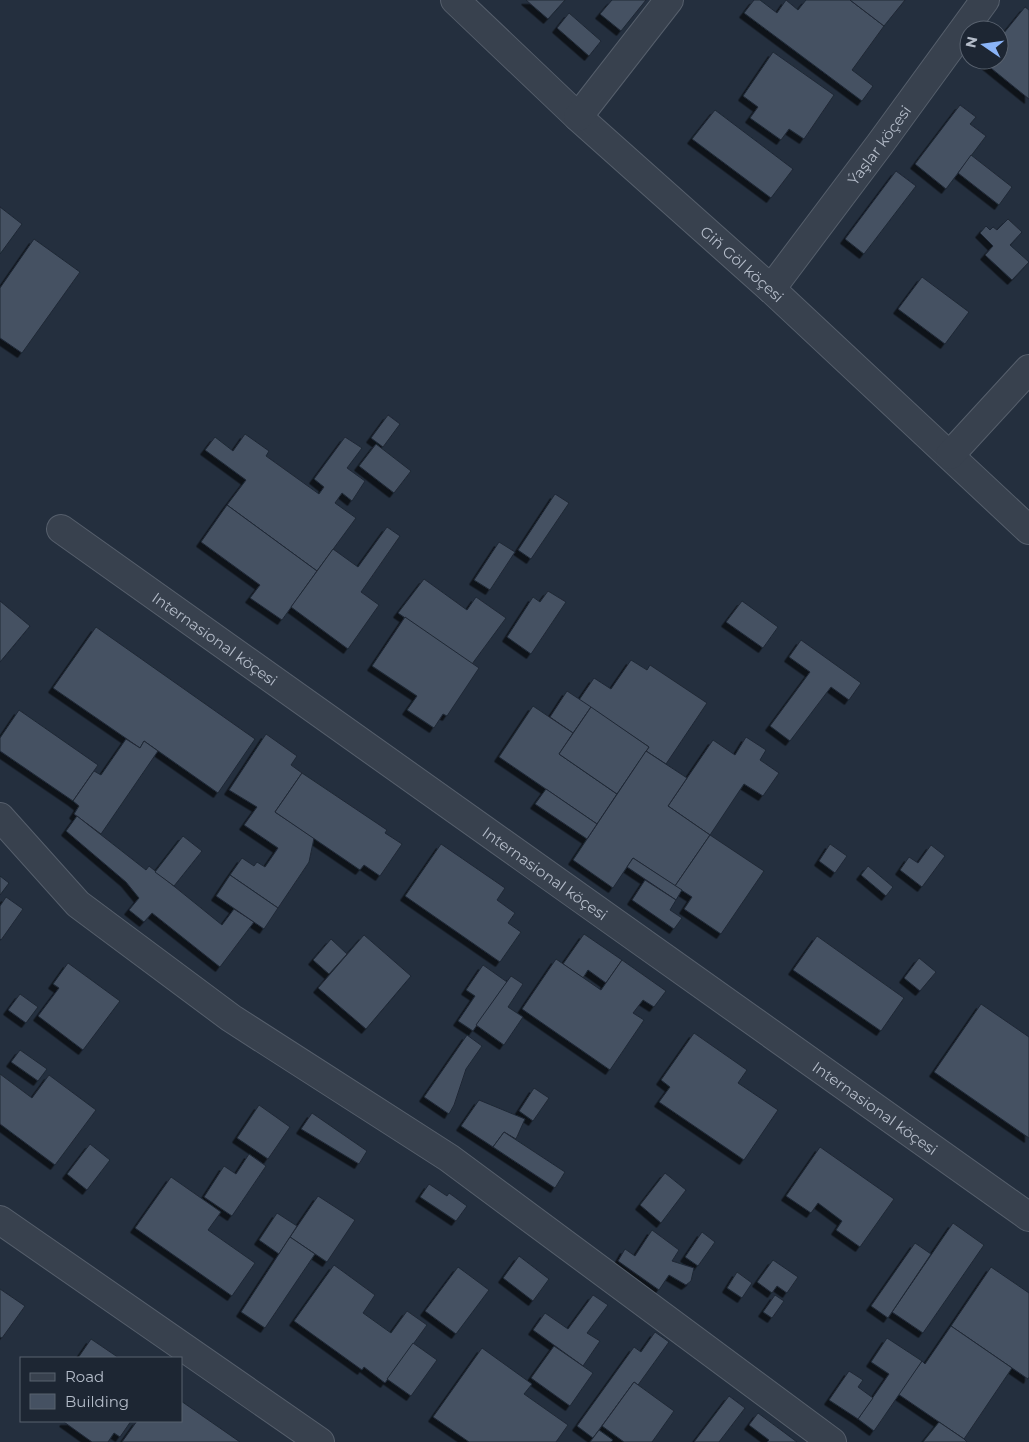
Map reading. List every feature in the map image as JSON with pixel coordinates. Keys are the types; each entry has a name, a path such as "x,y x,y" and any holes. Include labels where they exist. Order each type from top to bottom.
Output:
{"street":[{"name":"Giň Göl köçesi","path":"455,0 578,117 772,289 1029,530"},
{"path":"578,117 669,0"},
{"name":"Ýaşlar köçesi","path":"772,289 985,0"},
{"path":"950,455 1029,369"},
{"name":"Internasional köçesi","path":"61,529 1029,1217"},
{"path":"0,816 78,904 231,1018 449,1158 832,1442"},
{"path":"0,1220 320,1442"}],"building":[{"path":"526,0 565,0 548,19"},
{"path":"612,0 646,0 621,31 600,14"},
{"path":"754,0 760,0 777,13 786,0 798,10 806,0 850,0 884,26 852,70 873,86 862,101 744,13"},
{"path":"850,0 905,0 884,26"},
{"path":"1025,7 1029,10 1029,99 993,70 1009,70 1009,27"},
{"path":"569,13 601,41 589,56 557,28"},
{"path":"773,52 834,95 804,139 789,129 781,140 750,118 758,107 743,96"},
{"path":"960,105 976,117 970,124 986,136 946,189 915,164"},
{"path":"715,110 793,169 771,198 692,139"},
{"path":"971,155 1012,187 999,205 958,173"},
{"path":"896,171 916,186 864,254 845,239"},
{"path":"0,207 22,224 0,254"},
{"path":"1008,219 1022,232 1010,245 1029,262 1012,280 985,255 993,246 980,233 986,226 990,230 993,227 997,230"},
{"path":"34,239 80,272 22,353 0,338 0,288"},
{"path":"922,277 969,312 945,344 898,309"},
{"path":"388,415 400,424 383,447 371,438"},
{"path":"245,434 269,451 266,456 319,494 324,487 314,479 345,437 362,448 347,468 365,481 352,501 342,493 335,503 356,518 317,571 227,505 246,480 205,450 215,437 233,451"},
{"path":"376,444 411,471 394,493 359,466"},
{"path":"555,494 569,503 531,559 518,550"},
{"path":"227,505 317,571 282,620 250,598 260,585 201,542"},
{"path":"387,527 400,536 361,592 379,605 348,649 291,607 333,549 358,567"},
{"path":"499,542 515,552 490,590 474,580"},
{"path":"424,579 467,610 476,597 506,618 472,664 398,613"},
{"path":"548,591 566,602 531,654 507,637 533,597 540,602"},
{"path":"0,601 30,626 0,662"},
{"path":"742,601 778,627 763,648 726,622"},
{"path":"405,617 479,668 447,716 443,714 434,728 407,710 417,696 372,666"},
{"path":"96,627 255,739 218,793 144,741 140,748 53,688"},
{"path":"801,640 861,683 849,700 831,687 790,741 770,726 810,672 789,657"},
{"path":"631,660 647,670 650,665 707,703 666,764 646,751 649,747 579,700 594,678 611,689"},
{"path":"567,691 591,707 573,733 550,717"},
{"path":"533,706 573,733 559,754 617,794 597,824 499,757"},
{"path":"591,707 649,747 617,794 559,754"},
{"path":"19,710 98,765 73,801 0,751 0,738"},
{"path":"266,734 297,756 291,765 302,773 275,812 314,838 309,862 278,908 230,875 242,858 254,866 257,862 265,867 278,848 244,825 257,807 229,790"},
{"path":"746,737 766,750 760,760 779,773 763,796 744,784 710,835 668,806 713,740 735,755"},
{"path":"126,739 140,748 144,741 158,751 101,834 74,814 79,806 73,801 94,771 101,775"},
{"path":"646,751 687,778 668,806 710,835 675,886 633,858 613,888 573,860"},
{"path":"302,773 387,830 385,833 402,844 380,876 364,865 360,870 275,812"},
{"path":"546,789 597,824 587,839 535,804"},
{"path":"77,816 146,870 149,866 222,925 234,909 254,922 220,967 152,913 144,922 129,910 139,898 126,882 66,831"},
{"path":"710,835 764,871 721,934 684,909 692,897 675,886"},
{"path":"183,836 202,851 174,886 155,872"},
{"path":"441,844 505,888 497,900 515,913 508,923 521,932 500,962 405,896"},
{"path":"830,844 847,856 835,873 819,861"},
{"path":"931,845 945,856 922,887 900,870 909,857 918,863"},
{"path":"633,858 682,890 676,900 627,867"},
{"path":"868,866 893,887 886,896 861,875"},
{"path":"230,875 278,908 264,929 216,896"},
{"path":"0,876 9,883 0,895"},
{"path":"645,880 676,900 670,910 682,918 674,929 632,900"},
{"path":"6,897 23,909 1,940 0,906"},
{"path":"584,934 622,960 606,983 588,970 583,978 563,964"},
{"path":"364,935 411,976 366,1029 318,988"},
{"path":"817,936 904,998 881,1031 793,970"},
{"path":"331,939 347,954 329,974 313,960"},
{"path":"919,958 936,972 920,991 904,978"},
{"path":"556,959 601,990 622,960 666,991 654,1007 643,1000 633,1013 644,1020 610,1070 522,1009"},
{"path":"68,963 120,1001 83,1050 38,1016 59,988 53,984"},
{"path":"483,965 507,982 473,1031 458,1021 475,996 466,990"},
{"path":"511,976 523,984 508,1007 523,1017 504,1045 476,1025"},
{"path":"20,994 38,1007 26,1023 8,1010"},
{"path":"981,1004 1029,1037 1029,1138 934,1072"},
{"path":"694,1033 747,1070 738,1083 778,1110 744,1160 659,1102 670,1087 661,1080"},
{"path":"467,1035 482,1046 466,1069 449,1114 424,1097"},
{"path":"20,1050 47,1069 38,1081 11,1062"},
{"path":"0,1074 32,1098 49,1075 96,1110 55,1165 0,1124"},
{"path":"534,1088 549,1098 533,1121 519,1111"},
{"path":"479,1100 525,1119 516,1139 504,1132 493,1147 461,1126"},
{"path":"259,1105 290,1127 268,1159 237,1138"},
{"path":"312,1113 367,1151 359,1164 301,1129"},
{"path":"504,1132 565,1172 555,1188 493,1147"},
{"path":"90,1144 110,1160 87,1190 67,1174"},
{"path":"820,1147 894,1199 860,1247 836,1230 842,1221 818,1203 811,1213 786,1196"},
{"path":"249,1154 266,1166 232,1216 204,1197 224,1166 236,1174"},
{"path":"665,1173 686,1190 661,1223 640,1205"},
{"path":"171,1177 221,1212 208,1230 255,1263 232,1296 135,1228"},
{"path":"429,1184 447,1196 449,1193 467,1206 456,1221 420,1197"},
{"path":"318,1196 355,1220 327,1262 290,1237"},
{"path":"277,1213 297,1226 279,1254 259,1240"},
{"path":"953,1223 984,1245 923,1333 892,1312"},
{"path":"652,1230 679,1250 672,1261 694,1268 691,1281 686,1285 669,1275 659,1290 618,1261 625,1249 635,1256"},
{"path":"702,1232 715,1242 698,1266 685,1257"},
{"path":"290,1237 315,1254 265,1328 241,1312"},
{"path":"915,1243 931,1254 888,1318 871,1306"},
{"path":"519,1256 549,1279 533,1301 503,1278"},
{"path":"773,1260 798,1277 787,1293 777,1286 772,1293 757,1282"},
{"path":"334,1265 375,1295 363,1313 391,1333 407,1311 427,1325 385,1383 364,1367 362,1370 294,1321"},
{"path":"458,1267 489,1290 456,1334 425,1311"},
{"path":"991,1267 1029,1293 1028,1379 951,1326"},
{"path":"737,1272 752,1283 742,1298 727,1288"},
{"path":"0,1289 25,1306 2,1338 0,1337"},
{"path":"593,1295 608,1305 587,1333 600,1341 583,1366 533,1330 545,1313 568,1329"},
{"path":"775,1295 784,1301 772,1318 763,1312"},
{"path":"951,1326 1012,1368 964,1439 898,1394 922,1361 925,1364"},
{"path":"655,1332 669,1342 638,1385 634,1382 593,1438 577,1426 634,1347 641,1352"},
{"path":"887,1338 922,1361 874,1431 858,1419 889,1374 871,1362"},
{"path":"91,1339 118,1357 79,1357"},
{"path":"413,1343 437,1360 411,1396 387,1379"},
{"path":"554,1346 593,1373 570,1406 531,1378"},
{"path":"482,1348 532,1384 524,1394 568,1425 556,1442 469,1442 433,1417"},
{"path":"849,1371 863,1380 858,1387 873,1398 858,1419 829,1400"},
{"path":"634,1382 674,1411 652,1442 624,1442 602,1426"},
{"path":"729,1396 745,1408 719,1442 694,1442"},
{"path":"182,1402 240,1442 122,1442 136,1422 182,1422"},
{"path":"758,1413 797,1442 767,1442 769,1440 749,1425"},
{"path":"64,1422 130,1422 120,1437 114,1433 108,1442 92,1442"},
{"path":"939,1422 964,1439 967,1442 923,1442"},
{"path":"599,1430 613,1440 611,1442 590,1442"}]}
